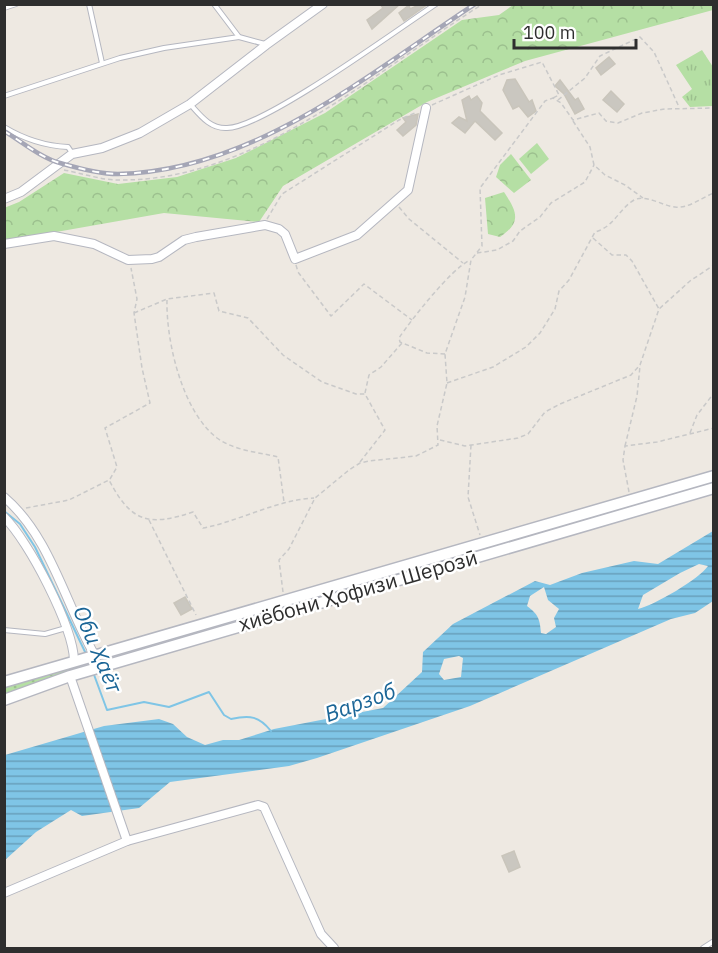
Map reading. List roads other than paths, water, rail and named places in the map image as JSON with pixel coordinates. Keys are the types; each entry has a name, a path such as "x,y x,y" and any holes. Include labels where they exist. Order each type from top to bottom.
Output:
{"main road":[{"name":"хиёбони Ҳофизи Шерозӣ","path":"4,682 631,502 714,476"},
{"name":"хиёбони Ҳофизи Шерозӣ","path":"4,700 70,676 714,488"}],"street":[{"path":"4,200 21,192 72,154 102,148 140,133 190,104 323,4"},
{"path":"4,244 54,236 94,244 128,260 159,257 172,247 196,237 265,225 279,229 285,234 295,259 357,235 396,203 408,190 426,108"},
{"path":"4,497 19,510 36,533 93,655"},
{"path":"4,517 16,529 31,554 67,628 76,660"},
{"path":"70,676 127,840"},
{"path":"4,893 127,840 258,806 264,807 321,934 334,948"}],"lane":[{"path":"4,8 16,4"},
{"path":"89,4 102,63"},
{"path":"214,4 239,37"},
{"path":"190,104 205,121 226,129 253,120 313,85 436,4"},
{"path":"4,96 102,63 164,48 239,37 266,45"},
{"path":"4,128 50,146 68,147 72,154"},
{"path":"4,630 45,634 67,628"},
{"path":"703,948 714,941"}],"water":[{"path":"713,531 713,601 695,613 671,619 470,706 317,758 289,766 170,782 139,808 82,816 71,810 36,832 5,860 5,755 104,726 159,719 173,724 187,737 205,745 223,740 239,740 274,729 383,708 422,672 423,652 453,624 535,581 550,585 582,573 634,561 658,564","holes":["699,564 708,566 696,578 676,591 638,609 643,595","544,587 548,600 559,609 554,618 556,627 546,634 541,633 538,617 527,606 530,596","459,656 463,658 461,677 444,680 439,674 444,659"]}],"waterway":[{"name":"Оби Ҳаёт","path":"4,511 20,524 35,547 87,656"},
{"name":"Оби Ҳаёт","path":"93,672 107,710 144,702 169,707 209,692 224,715 231,719 254,718 271,731"}],"railway":[{"path":"4,131 53,161 81,169 118,174 168,169 216,156 262,138 307,114 350,88 475,4"}],"water label":[{"name":"Варзоб","path":"360,702"}]}
